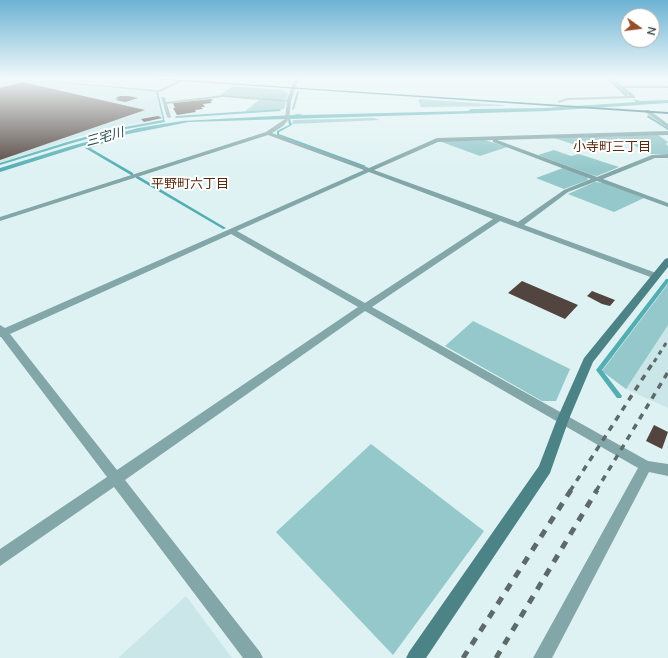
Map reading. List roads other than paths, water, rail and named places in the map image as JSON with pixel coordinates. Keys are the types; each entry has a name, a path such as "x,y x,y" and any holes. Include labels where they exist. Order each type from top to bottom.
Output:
{"main road":[{"path":"614,109 668,109"},
{"path":"635,109 668,113"}],"street":[{"path":"167,109 169,117"},
{"path":"0,219 268,133 281,125 287,117 288,109"},
{"path":"648,110 668,126"},
{"path":"268,133 656,276"},
{"path":"254,658 1,332 437,140 668,133"},
{"path":"489,139 668,205"},
{"path":"519,225 566,191 654,156 668,156"},
{"path":"0,558 365,307 499,218"},
{"path":"231,231 646,466 668,470"},
{"path":"415,658 545,469 563,419 588,361 668,261"},
{"path":"542,658 646,466"}],"water":[{"name":"三宅川","path":"471,109 582,109 189,122 108,138 0,172 0,168 71,146 138,128 182,121 298,114 468,111"}],"waterway":[{"name":"三宅川","path":"0,164 115,130 164,121 161,109"},
{"path":"176,117 280,110"},
{"path":"648,116 668,129"},
{"path":"289,120 291,125 278,132 278,134 364,166"},
{"name":"三宅川","path":"111,140 87,148 132,174"},
{"path":"137,177 224,228"},
{"path":"619,396 599,370 668,280"}],"railway":[{"path":"654,362 668,340"},
{"path":"570,491 654,361"},
{"path":"596,491 668,372"},
{"path":"463,658 571,490"},
{"path":"496,658 597,490"}],"district":[{"name":"小寺町三丁目","path":"612,148"},
{"name":"平野町六丁目","path":"190,185"}]}
